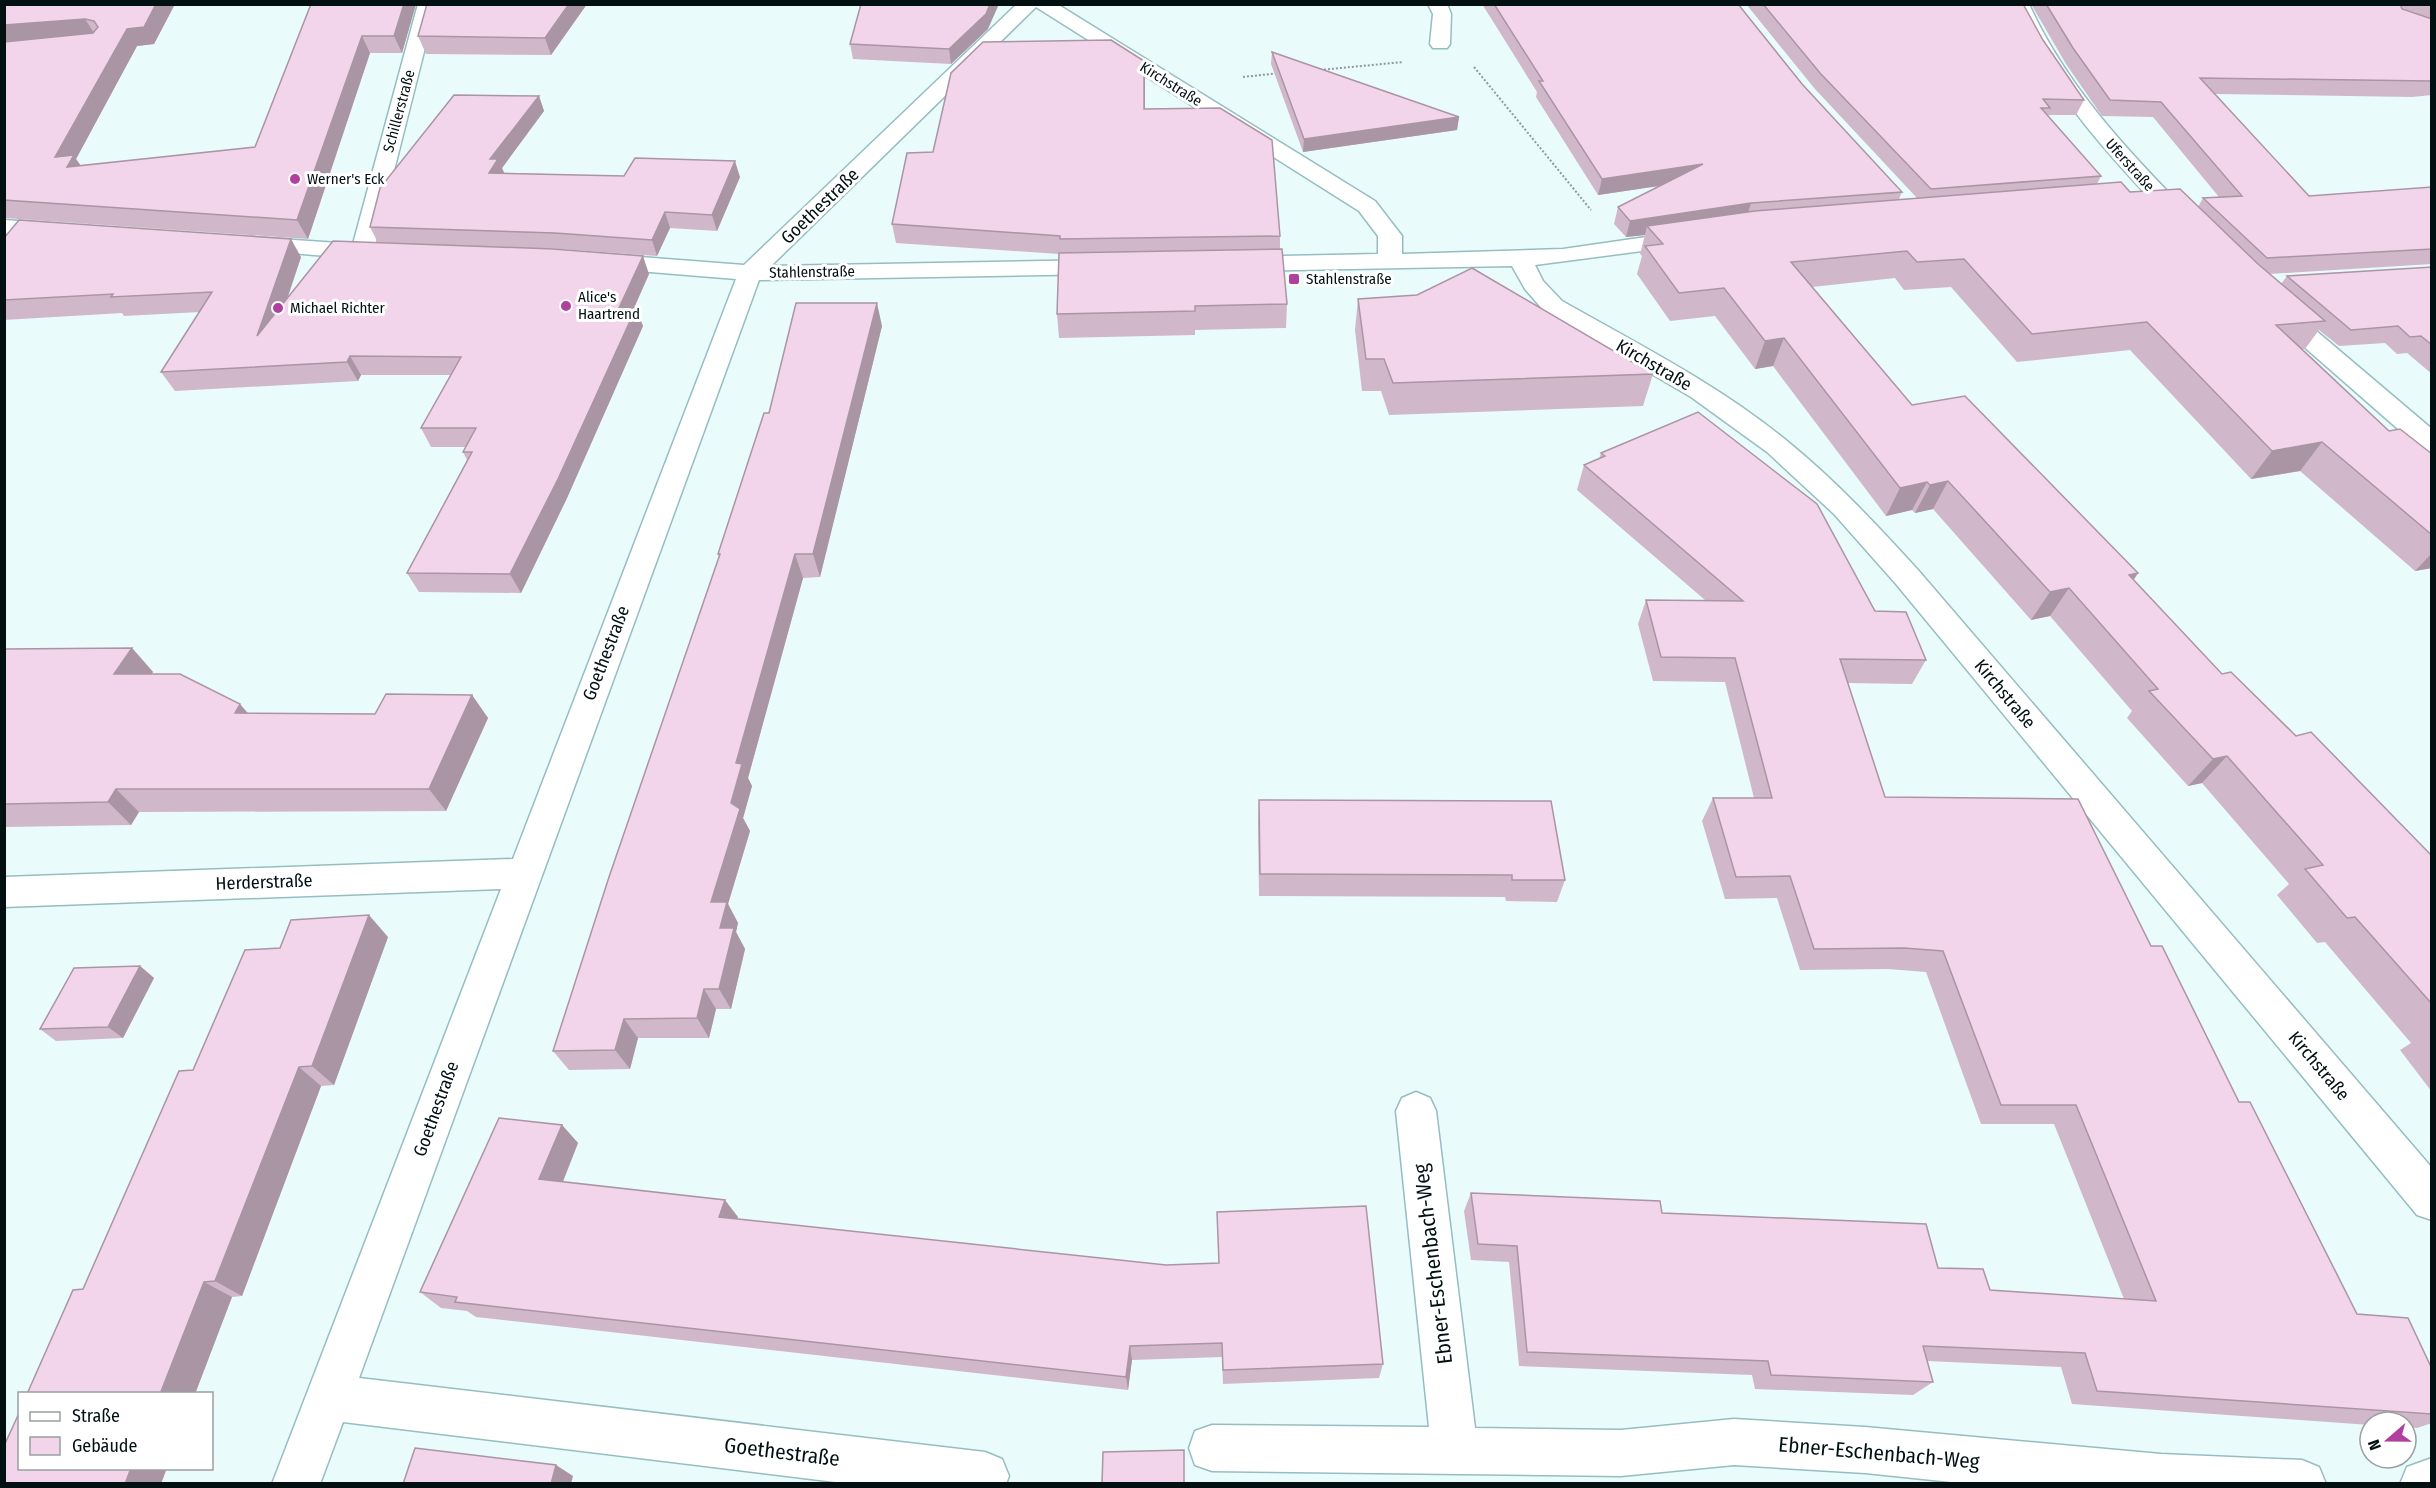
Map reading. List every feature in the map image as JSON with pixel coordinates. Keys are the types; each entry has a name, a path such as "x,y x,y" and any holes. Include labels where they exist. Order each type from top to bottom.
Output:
{"street":[{"name":"Schillerstraße","path":"362,252 427,4"},
{"name":"Goethestraße","path":"296,1484 750,273 1028,4"},
{"name":"Kirchstraße","path":"1043,4 1367,206 1390,236 1390,261"},
{"path":"1437,4 1442,14 1440,44"},
{"name":"Uferstraße","path":"2019,4 2042,47 2081,106 2126,162 2198,236"},
{"path":"2135,198 2158,196"},
{"path":"4,227 75,232"},
{"path":"1215,265 1520,259 1622,248 1712,234"},
{"path":"230,243 397,253"},
{"name":"Kirchstraße","path":"1520,259 1533,284 1553,306 1700,391 1777,446 1844,507 1914,586 2432,1200"},
{"name":"Stahlenstraße","path":"584,260 750,273 1132,266"},
{"path":"2266,300 2432,444"},
{"name":"Herderstraße","path":"4,892 524,873"},
{"name":"Ebner-Eschenbach-Weg","path":"1416,1112 1455,1452"},
{"name":"Goethestraße","path":"329,1397 985,1476"},
{"name":"Ebner-Eschenbach-Weg","path":"1212,1448 1621,1452 1734,1442 1865,1450 2161,1478 2302,1484"},
{"path":"2424,1484 2432,1482"}],"path":[{"path":"1316,70 1418,61 1440,44 1467,57 1622,248"},
{"path":"1170,84 1282,73"}],"building":[{"path":"4,4 156,4 144,27 127,29 55,157 74,155 67,167 255,147 311,4 404,4 394,36 362,36 297,220 4,200 4,42 93,33 98,27 94,21 85,19 4,25"},
{"path":"427,4 569,4 545,38 418,36"},
{"path":"861,4 990,4 986,14 949,49 850,44"},
{"path":"1494,4 1738,4 1802,84 1902,192 1751,203 1630,221 1618,207 1703,164 1602,179 1539,81 1543,81"},
{"path":"1763,4 2023,4 2043,40 2084,100 2043,99 2050,108 2041,108 2101,176 1931,189 1820,73"},
{"path":"2046,4 2400,4 2402,9 2432,19 2432,81 2200,78 2309,196 2432,187 2432,249 2267,258 2203,198 2242,196 2161,102 2110,100 2073,48"},
{"path":"1111,40 1144,61 1144,109 1220,108 1272,140 1280,236 1060,239 1060,236 892,224 907,153 933,152 951,73 983,42"},
{"path":"1272,52 1459,117 1304,139"},
{"path":"454,95 539,96 490,159 498,159 489,173 624,176 635,158 735,161 712,215 665,212 652,240 555,233 370,227 380,188"},
{"path":"2121,182 2130,192 2180,189 2258,264 2325,321 2276,325 2389,431 2400,429 2432,454 2432,535 2322,442 2272,451 2147,322 2032,334 1964,259 1917,262 1907,251 1791,262 1912,405 1965,396 2138,573 2129,575 2222,674 2231,672 2296,736 2311,732 2432,856 2432,1004 2355,917 2347,918 2305,869 2323,865 2227,756 2213,759 2149,691 2158,689 2069,588 2050,592 1948,481 1930,485 1927,482 1900,488 1784,338 1765,341 1724,288 1679,293 1645,246 1663,244 1647,226 1755,211"},
{"path":"19,220 291,239 257,336 333,241 553,249 643,256 619,308 636,308 558,479 510,574 407,573 472,452 463,452 476,428 421,428 461,357 350,356 347,362 161,372 212,292 111,297 113,294 4,300 4,238"},
{"path":"1282,249 1287,304 1195,306 1195,311 1057,314 1059,253"},
{"path":"2432,267 2432,345 2421,336 2410,337 2398,326 2351,330 2287,276"},
{"path":"1472,268 1653,374 1393,383 1384,359 1366,359 1358,299 1417,295"},
{"path":"796,303 877,303 813,554 795,554 736,763 742,764 731,803 740,809 711,902 727,902 720,928 734,928 719,989 704,989 697,1018 624,1019 615,1050 553,1051 609,877 720,554 718,554 764,413 769,413"},
{"path":"1698,412 1817,504 1875,611 1906,612 1926,660 1840,659 1885,797 2078,799 2151,946 2162,946 2239,1102 2250,1102 2357,1314 2408,1318 2432,1369 2432,1414 2418,1413 2418,1410 2374,1410 2097,1391 2085,1353 1923,1346 1933,1382 1771,1375 1768,1361 1527,1352 1517,1246 1478,1244 1471,1193 1660,1201 1662,1213 1926,1224 1938,1268 1983,1269 1990,1290 2156,1301 2076,1105 2001,1105 1943,951 1904,948 1814,949 1790,876 1736,877 1713,798 1772,798 1735,658 1661,657 1646,600 1743,601 1584,465 1605,456 1601,453"},
{"path":"132,648 114,674 180,674 240,704 235,713 375,714 386,694 472,695 429,789 116,789 108,802 4,804 4,649"},
{"path":"1259,800 1551,801 1565,880 1512,880 1512,875 1260,874"},
{"path":"369,915 312,1066 299,1067 215,1281 204,1282 161,1392 28,1392 73,1290 83,1289 179,1071 193,1070 245,950 280,948 291,920"},
{"path":"140,966 108,1027 40,1029 74,968"},
{"path":"499,1118 562,1125 539,1179 725,1200 719,1217 1166,1265 1219,1263 1217,1212 1366,1206 1383,1364 1223,1370 1222,1343 1130,1346 1126,1377 455,1302 457,1297 420,1292"},
{"path":"18,1415 18,1470 130,1470 125,1484 4,1484 4,1446"},
{"path":"415,1448 556,1465 551,1484 403,1484"},
{"path":"1184,1450 1184,1484 1102,1484 1103,1452"}],"place":[{"name":"Werner's Eck","path":"295,179"},
{"name":"Stahlenstraße","path":"1294,279"},
{"name":"Alice's Haartrend","path":"566,306"},
{"name":"Michael Richter","path":"278,308"}]}
